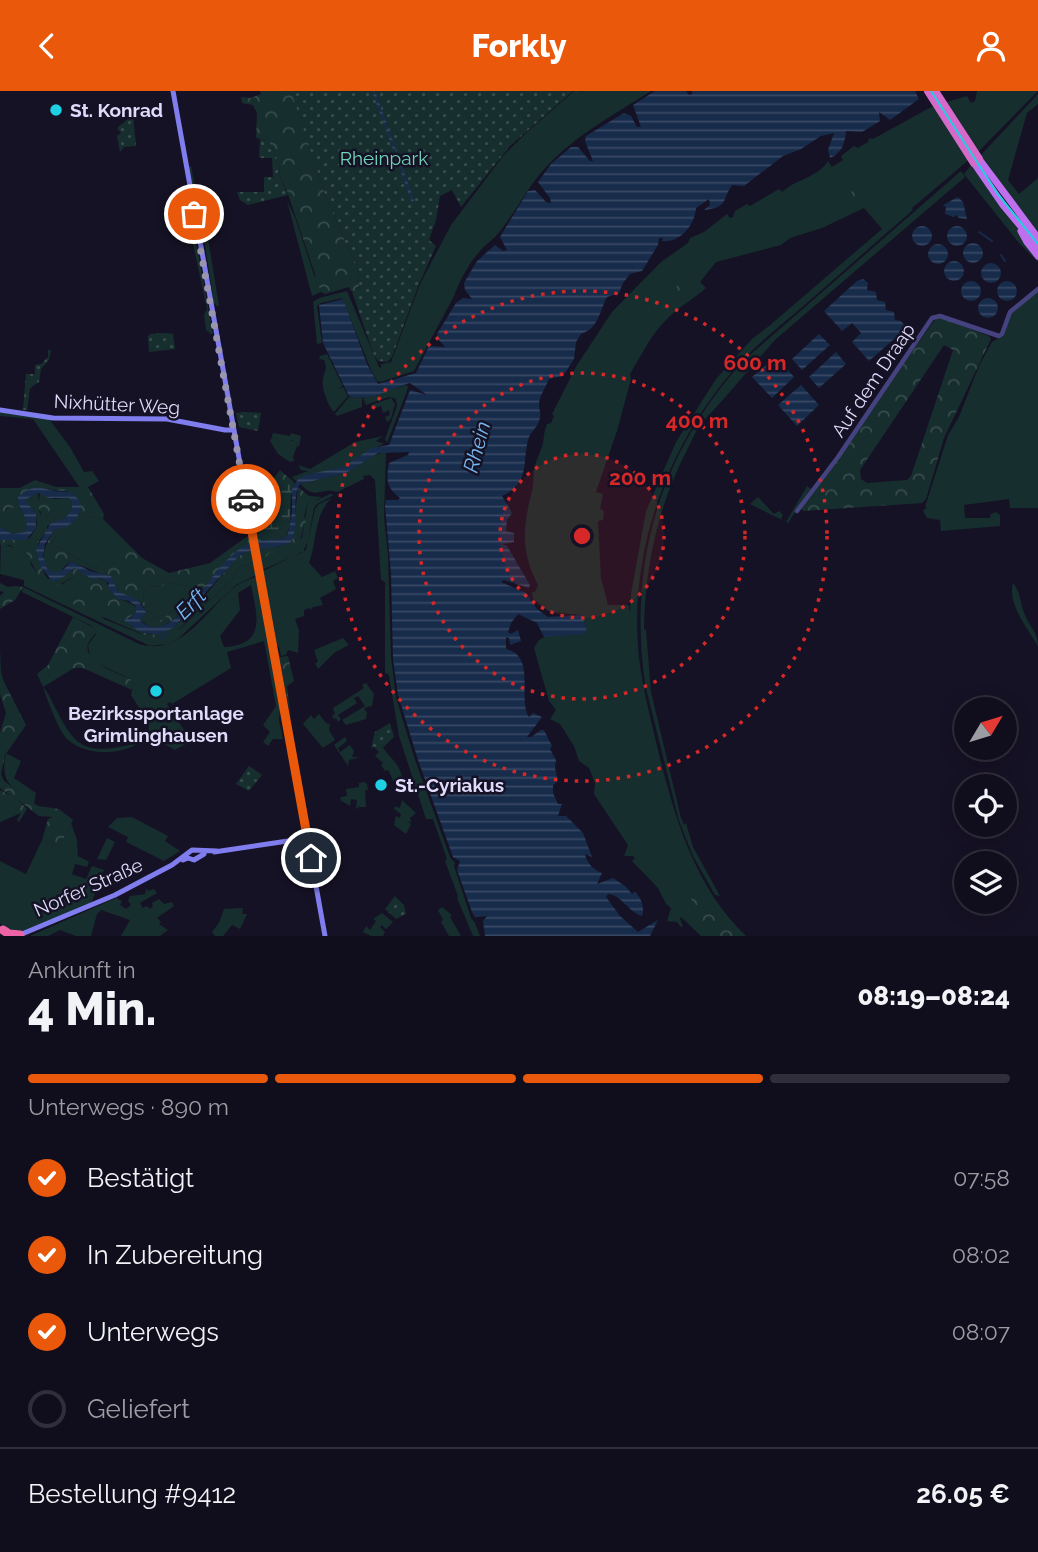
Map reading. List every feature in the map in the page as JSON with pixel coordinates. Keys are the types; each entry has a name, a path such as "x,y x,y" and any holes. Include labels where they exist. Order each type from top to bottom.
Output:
{"highway":[{"path":"928,91 976,161"},
{"path":"935,91 976,161"},
{"path":"2,932 18,935"}],"main road":[{"path":"173,91 325,936"},
{"path":"976,161 1038,247"},
{"path":"1023,225 1038,230"},
{"path":"1023,225 1038,238"},
{"path":"1023,225 1024,239 1038,256"},
{"name":"Nixhütter Weg","path":"0,410 53,418 163,418 233,430"},
{"name":"Norfer Straße","path":"18,935 103,901 189,857 192,850 198,854 308,838"}],"street":[{"name":"Auf dem Draap","path":"797,511 838,457 932,318 940,316 994,337 1002,335 1010,312 1038,289"}],"green space":[{"path":"260,91 314,91 297,107 326,197 357,269 360,291 351,291 349,287 325,294 321,292 280,177 279,163 268,140 256,138 257,113 253,105 242,103 241,97 251,98 261,94"},
{"name":"Rheinpark","path":"291,91 573,91 510,146 461,207 452,190 440,196 429,240 436,246 392,357 387,362 378,361 374,355 352,292 360,290 357,269 326,197"},
{"path":"574,91 582,91 579,94 583,91 651,91 584,134 540,174 503,228 468,267 414,371 377,381 342,298 317,306 322,343 317,344 313,302 347,291 379,367 391,362 420,284 451,225 503,156"},
{"path":"977,91 1038,91 978,152 742,360 689,432 671,467 657,504 646,541 637,619 639,658 645,691 671,798 688,848 712,895 746,936 701,936 681,917 681,927 677,922 667,921 671,908 658,888 632,861 635,858 624,856 628,845 594,794 595,783 589,768 579,761 574,746 560,724 550,719 556,710 549,701 534,648 544,637 587,631 582,615 550,612 533,599 532,592 535,592 538,585 528,561 525,527 534,469 546,427 551,423 554,416 552,414 577,365 612,312 661,262 688,243 690,238 704,232 727,214 730,218 733,217 735,211 747,204 750,206 779,189 782,192 818,171 828,161 832,167 843,160 841,156 854,146 858,148 868,142 869,138 873,139 933,106 967,96 971,103 975,101","holes":["864,208 882,229 752,339 716,379 676,442 646,511 630,613 629,605 608,605 601,578 598,521 603,520 604,511 600,509 603,494 596,492 617,431 630,374 656,331 671,315 706,288 700,282 716,262 781,245 790,238 822,228"]},
{"path":"1038,94 1038,104 1027,113 1008,180 1019,194 1038,178 1038,235 989,171 981,155"},
{"path":"133,115 136,146 124,147 120,152 117,136 121,133 117,128"},
{"path":"260,139 268,140 279,163 280,177 288,195 248,205 240,200 237,192 264,192 264,177 273,177 272,158 259,158"},
{"path":"971,165 1038,249 1038,262 1019,243 964,174"},
{"path":"188,166 191,166 198,201 196,186 200,185 202,194 199,202 206,216 218,213 208,218 212,222 203,225 205,220 199,204 200,213 195,206"},
{"path":"961,171 965,177 776,339 698,428 668,493 655,537 647,582 644,629 651,692 681,818 684,825 686,823 693,847 720,896 715,895 693,856 679,821 645,684 641,595 656,511 690,433 743,361"},
{"path":"856,184 870,199 859,207 843,211 840,204 847,200"},
{"path":"287,201 318,280 321,292 312,296"},
{"path":"207,232 219,306 214,303 204,239"},
{"path":"195,236 213,334 206,330 204,315 207,309 193,244"},
{"path":"687,274 699,283 662,320 651,323 651,318 662,309 679,283 679,278 685,278"},
{"path":"1038,291 1038,508 1010,508 1009,499 964,505 965,518 990,518 991,514 996,512 1000,515 1000,526 941,531 940,520 927,518 923,511 927,507 948,435 959,417 979,366 992,342 1003,336 1011,312"},
{"path":"936,318 989,336 991,339 944,438 926,499 922,503 803,511 801,507","holes":["944,345 953,350 911,476 907,480 867,483 861,479 860,470"]},
{"path":"150,334 173,334 175,349 149,352"},
{"path":"48,350 51,350 49,360 41,369 39,382 30,388 27,410 23,410 26,374 35,374 35,365 41,364 48,357"},
{"path":"327,354 343,386 337,389 343,387 348,396 334,412 323,386 325,363 319,359"},
{"path":"406,385 407,391 387,443 385,439 397,406 396,399 389,397 366,405 363,398"},
{"path":"349,397 362,398 362,407 337,416 335,414"},
{"path":"391,398 395,404 391,419 387,422 385,417 390,415 389,410 383,413 381,406 372,409 371,405"},
{"path":"0,412 49,419 84,472 92,471 99,481 80,488 33,419 0,416"},
{"path":"236,413 261,413 258,431 239,427"},
{"path":"273,433 301,436 299,446 291,440 280,445 278,439 272,437"},
{"path":"383,436 376,441 384,444 345,467 307,475 296,481 292,477 308,471 301,470 298,465 310,469 355,442"},
{"path":"272,437 278,439 280,445 288,440 295,441 297,446 294,461 290,462 278,454 270,441"},
{"path":"386,452 384,517 391,657 396,697 414,757 450,857 455,863 471,918 480,936 473,936 457,898 433,819 426,819 399,736 389,676 385,674 385,582 381,580 375,480 370,475 363,476 364,479 337,492 314,493 300,484 346,473 371,456"},
{"path":"280,470 295,483 257,542 249,494 264,491"},
{"path":"35,480 56,487 88,487 104,514 103,519 85,516 75,532 56,536 51,543 96,569 126,542 142,558 169,573 210,563 249,535 251,543 226,563 176,618 163,625 150,627 140,620 146,613 142,604 118,592 111,580 105,576 71,561 53,574 45,563 46,547 54,530 62,528 79,514 67,491 37,488 19,497 19,507 6,508 5,516 0,516 0,488 20,488","holes":["167,582 186,586 177,607 161,620 146,610 143,594 150,586 161,587"]},
{"path":"288,480 295,483 291,496 290,525 285,538 257,542 253,521 280,485"},
{"path":"807,486 811,489 788,523 786,522"},
{"path":"298,487 309,496 321,497 308,501 304,517 307,519 300,541 294,550 281,554 270,552 261,562 259,548 282,546 293,538"},
{"path":"38,493 40,514 45,517 52,511 55,522 47,526 39,541 30,537 37,521 25,500"},
{"path":"40,494 55,499 69,498 72,502 71,513 58,522 55,522 52,511 43,519 38,505"},
{"path":"330,494 334,495 314,508 308,541 303,552 262,570 261,562 269,552 277,552 302,538 308,501 315,501"},
{"path":"758,497 774,514 779,511 783,515 781,519 786,522 750,504"},
{"path":"332,498 326,504 319,520 309,563 322,577 335,571 338,578 333,581 336,589 320,598 323,605 304,610 304,616 295,619 299,631 298,653 288,650 286,655 281,656 276,644 288,717 263,571 306,550 315,509"},
{"path":"19,507 23,514 27,522 25,532 12,534 0,527 0,516 5,516 6,509"},
{"path":"85,516 103,519 126,542 96,569 51,543 56,536 76,529"},
{"path":"30,537 39,541 39,560 48,579 75,568 93,580 97,578 106,581 115,596 136,607 137,612 128,619 131,626 149,634 168,630 179,622 201,601 239,556 252,549 254,562 239,567 233,578 176,632 167,638 156,640 69,602 67,599 75,576 56,586 44,586 26,552 17,551 10,545 0,545 0,540 26,540"},
{"path":"1,544 26,552 30,556 31,565 47,586 62,584 75,576 104,619 141,634 167,638 233,578 239,567 254,562 256,575 236,585 178,639 168,644 150,646 24,586 24,580 0,574"},
{"path":"256,577 283,717 280,708 279,720 283,739 273,739 268,746 263,742 270,732 263,725 276,706 264,641 227,652 231,668 172,704 167,704 191,741 175,750 148,735 149,723 131,695 134,681 93,661 88,645 96,634 92,626 22,592 23,587 139,644 155,646 168,644 193,629 236,586","holes":["251,585 256,617 253,634 247,641 224,647 220,636 240,610 238,593"]},
{"path":"167,582 186,586 177,607 161,620 146,610 143,594 150,586 161,587"},
{"path":"0,583 8,587 23,587 15,600 0,609 0,596 4,592 0,591"},
{"path":"1013,583 1018,590 1023,611 1037,637 1038,646 1015,607"},
{"path":"73,617 98,630 88,644 91,656 104,667 134,681 132,690 83,668 74,668 43,687 37,674 48,665"},
{"path":"343,638 349,645 334,653 318,669 314,650"},
{"path":"277,647 280,657 288,656 294,681 287,686 291,719"},
{"path":"0,650 4,682 26,725 5,755 1,774 4,781 38,806 59,809 73,820 59,847 42,840 48,819 53,817 39,816 18,800 27,809 19,822 17,820 21,813 0,822 0,790 11,796 0,788 0,733 6,713 0,694"},
{"path":"366,683 374,694 372,706 364,708 366,719 346,725 342,720 365,706 358,696 354,698 357,703 338,715 341,719 338,722 334,719 333,708 364,688 362,685"},
{"path":"43,687 65,726 81,744 100,749 139,743 112,752 92,751 73,744 60,728"},
{"path":"319,714 330,724 329,730 335,740 323,748 303,724 311,715 314,719"},
{"path":"390,723 394,737 381,749 377,746 371,748 375,732"},
{"path":"345,737 347,741 338,748 340,752 350,745 354,751 352,757 360,757 349,760 348,766 334,745"},
{"path":"377,745 381,749 383,747 399,768 402,777 395,784 388,770 385,771 381,765 383,763 375,756 379,752 374,747"},
{"path":"6,753 21,761 14,778 36,793 34,803 9,784 5,772"},
{"path":"249,766 262,775 249,791 236,784"},
{"path":"364,782 368,789 365,791 366,807 359,807 359,804 358,809 356,808 357,800 351,799 350,806 340,800 341,797 347,796 346,789 359,787 359,783"},
{"path":"402,800 416,813 410,818 411,822 408,822 411,824 406,834 394,825 396,816 400,818 401,814 394,809 395,806 400,808"},
{"path":"132,817 168,836 165,841 180,851 164,861 126,842 128,837 108,827 117,818"},
{"path":"71,823 77,840 78,856 89,862 87,867 75,864 72,874 86,879 92,866 104,870 91,904 22,931 5,928 0,923 0,861 26,874 42,840 59,847"},
{"path":"107,838 115,842 106,860 97,859"},
{"path":"691,870 707,896 733,927 734,936 707,936 693,923 691,914 697,910 687,891 691,881 686,881 683,876"},
{"path":"146,888 148,891 154,889 157,893 140,903 143,908 147,906 150,909 152,903 159,899 164,904 172,902 174,906 157,918 161,922 159,924 168,930 160,936 121,936 130,920 101,910 97,914 91,936 76,936 60,930 48,936 30,936 116,898 122,901 120,905 126,909 131,905 128,901 130,896 145,894"},
{"path":"395,896 404,905 406,914 396,919 385,909"},
{"path":"442,907 452,915 450,917 461,936 449,936 438,910"},
{"path":"243,908 242,914 247,914 240,929 232,925 223,936 215,936 212,932 224,909"},
{"path":"382,913 393,922 386,929 382,925 380,927 385,932 383,936 371,936 363,932 366,926 370,930 376,921 373,919"}],"water":[{"path":"372,91 375,91 414,200 412,203"},
{"path":"655,91 686,91 689,95 692,91 915,91 919,99 890,120 879,112 880,121 862,132 846,131 842,147 830,158 828,150 834,133 821,136 801,149 783,156 744,186 732,185 721,205 704,210 710,205 709,199 696,208 693,221 685,232 669,241 659,238 658,245 642,271 630,274 619,293 607,297 595,324 581,334 576,342 574,359 563,376 549,379 539,402 540,419 528,440 521,479 511,491 502,496 512,513 507,520 506,531 514,533 514,542 502,544 507,546 530,585 529,588 504,580 501,582 526,593 537,609 548,617 582,615 587,631 584,634 544,637 537,623 518,614 508,632 511,634 518,630 521,641 510,645 509,638 506,637 506,649 521,660 529,717 533,713 542,717 527,737 544,730 552,746 550,749 556,760 558,781 553,785 553,793 558,804 562,804 558,816 566,816 583,833 592,857 585,854 587,861 602,873 597,884 613,878 639,897 643,906 642,916 608,894 606,897 620,916 638,932 658,920 650,936 485,936 483,921 487,916 475,917 472,912 457,870 460,861 453,857 398,695 393,659 391,574 385,506 386,500 400,498 388,483 389,463 408,455 409,452 378,453 346,473 300,484 296,496 295,527 291,542 252,550 239,556 175,626 162,633 148,634 129,624 123,618 130,619 136,612 136,606 129,601 118,599 105,580 93,580 75,568 53,582 40,566 36,549 50,524 68,515 72,507 69,498 49,498 38,493 25,500 36,514 36,528 26,540 0,540 0,527 12,534 25,532 26,522 18,497 32,488 72,493 80,501 81,508 76,520 66,527 54,530 45,544 43,556 47,568 53,573 64,569 71,561 90,571 111,576 118,592 135,599 144,608 146,613 140,620 150,627 172,621 194,601 223,564 242,547 257,541 285,538 292,512 292,489 298,479 305,475 344,467 371,448 389,445 410,390 427,395 410,383 364,398 349,396 323,343 319,305 343,299 367,364 378,384 416,373 429,346 445,347 437,334 456,303 463,298 472,299 465,290 464,283 477,261 495,245 503,251 507,250 500,237 528,191 535,190 546,202 551,203 538,182 551,164 571,147 578,147 593,161 585,141 586,136 624,113 631,116 637,127 641,127 633,105"},
{"path":"958,197 963,202 967,219 945,214 946,207 943,205"},
{"path":"922,226 929,229 932,236 929,243 922,246 915,243 912,236 915,229"},
{"path":"957,226 964,229 967,236 964,243 957,246 950,243 947,236 950,229"},
{"path":"973,243 980,246 983,253 980,260 973,263 966,260 963,253 966,246"},
{"path":"938,244 945,247 948,254 945,261 938,264 931,261 928,254 931,247"},
{"path":"954,261 961,264 964,271 961,278 954,281 947,278 944,271 947,264"},
{"path":"991,263 998,266 1001,273 998,280 991,283 984,280 981,273 984,266"},
{"path":"863,279 868,283 867,290 876,292 877,300 885,302 886,310 894,312 895,320 901,321 905,326 903,331 869,361 852,342 861,333 852,323 842,331 824,311 857,281"},
{"path":"971,281 978,284 981,291 978,298 971,301 964,298 961,291 964,284"},
{"path":"1007,281 1014,284 1017,291 1014,298 1007,301 1000,298 997,291 1000,284"},
{"path":"988,298 995,301 998,308 995,315 988,318 981,315 978,308 981,301"},
{"path":"819,334 830,345 802,370 792,359"},
{"path":"836,352 846,364 819,388 809,377"},
{"path":"776,357 794,377 772,398 752,377"},
{"path":"801,385 819,405 797,426 778,405"}],"waterway":[{"path":"979,232 992,241"},
{"path":"1001,255 1005,261"},
{"path":"160,639 167,633"}],"tram line":[{"path":"931,91 997,193 1038,244"}],"way so far":[{"path":"194,214 246,499"}],"place":[{"name":"St. Konrad","path":"56,110"},
{"name":"Bezirkssportanlage Grimlinghausen","path":"156,691"},
{"name":"St.-Cyriakus","path":"381,785"}],"route":[{"path":"246,499 311,858"}],"water label":[{"name":"Rhein","path":"477,447"},
{"name":"Erft","path":"191,604"}]}
